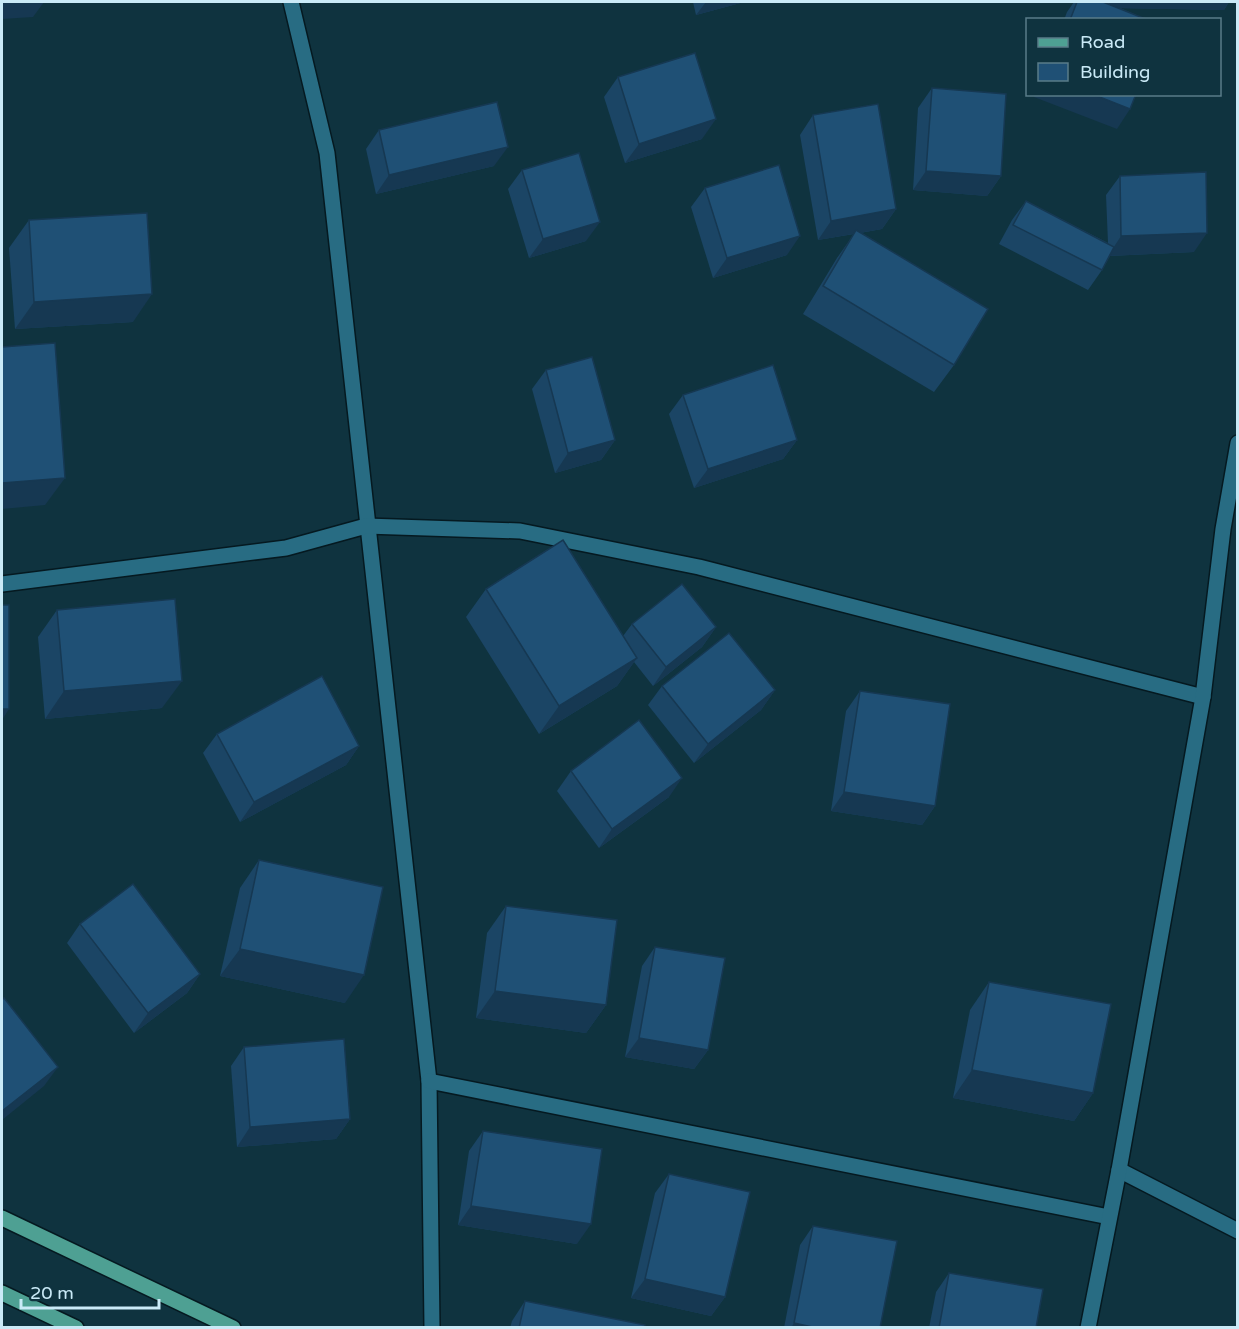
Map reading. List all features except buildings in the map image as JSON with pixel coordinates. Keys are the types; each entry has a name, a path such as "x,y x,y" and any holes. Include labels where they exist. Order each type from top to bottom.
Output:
{"main road":[{"path":"2,1218 233,1328"},
{"path":"2,1293 76,1328"}],"street":[{"path":"291,2 327,153 366,526 429,1081 432,1328"},
{"path":"1088,1328 1119,1170 1203,697 1223,529 1238,443"},
{"path":"2,584 286,548 366,526 520,531 699,567 1203,697"},
{"path":"429,1081 1109,1217"},
{"path":"1119,1170 1238,1231"}]}
